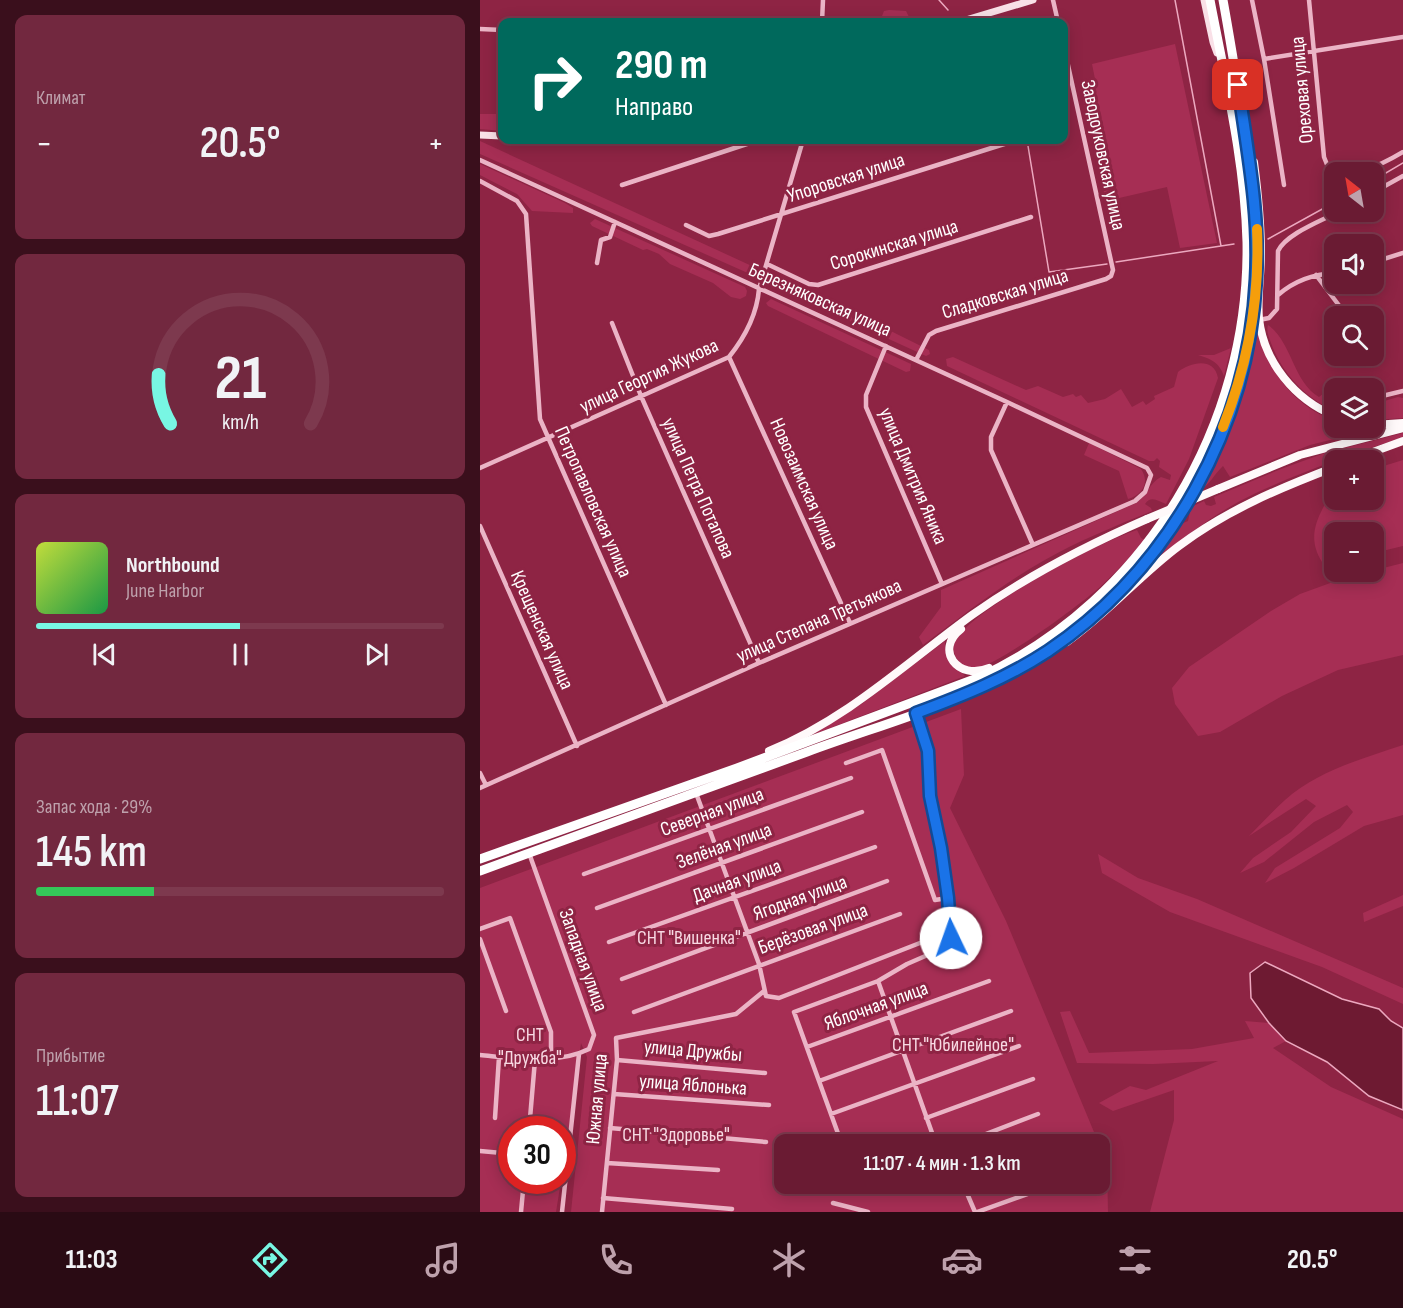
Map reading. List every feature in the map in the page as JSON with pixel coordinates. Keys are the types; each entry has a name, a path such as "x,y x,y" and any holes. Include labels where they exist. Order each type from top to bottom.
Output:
{"highway":[{"path":"491,867 484,858 668,793 980,677 1044,642 1108,589 1145,548 1182,492 1216,419 1237,348 1245,292 1246,224 1240,163 1210,0"},
{"path":"480,871 985,686 1019,669 1049,650 1103,607 1153,554 1180,516 1218,439 1233,400 1251,326 1257,239 1252,184 1223,0"}],"main road":[{"path":"1234,61 1249,131 1259,204 1261,262 1259,320 1269,353 1284,378 1311,404 1324,410"},
{"path":"1384,424 1403,423"},
{"path":"668,793 783,746 816,729 873,692 956,627 1007,591 1064,557 1147,519 1300,455 1403,428"},
{"path":"1378,450 1403,441"},
{"path":"1019,669 1061,646 1082,631 1163,558 1199,532 1262,495 1324,471"},
{"path":"1007,591 954,636 950,646 950,655 954,663 962,669 972,672 981,671 1012,656 1041,638 1108,589"}],"street":[{"path":"822,18 823,0"},
{"path":"972,18 1033,0"},
{"path":"1053,0 1057,18"},
{"path":"1204,0 1213,42 1222,64"},
{"path":"1252,0 1284,184"},
{"name":"Ореховая улица","path":"1309,0 1324,157 1328,167 1337,171 1358,171 1403,152"},
{"path":"480,29 498,30"},
{"path":"1264,59 1403,37"},
{"name":"Заводоуковская улица","path":"1068,65 1113,270"},
{"path":"480,135 498,135"},
{"path":"622,185 747,144"},
{"name":"улица Георгия Жукова","path":"480,468 729,357 738,346 753,317 759,289 802,144"},
{"name":"Упоровская улица","path":"686,225 709,236 1004,144"},
{"name":"Березняковская улица","path":"480,160 1147,468"},
{"path":"1384,186 1403,176"},
{"name":"Петропавловская улица","path":"480,181 517,201 526,214 540,419 666,705"},
{"name":"Сорокинская улица","path":"767,264 809,284 818,285 1032,217"},
{"path":"1259,320 1269,318 1275,312 1278,295 1278,251 1285,241 1324,220"},
{"path":"597,263 601,240 610,237 615,222"},
{"path":"1384,259 1403,253"},
{"name":"Сладковская улица","path":"916,360 929,335 936,331 1106,279 1111,276 1113,270"},
{"path":"1278,295 1294,284 1324,274"},
{"path":"1316,275 1339,306"},
{"name":"улица Петра Потапова","path":"612,323 641,396 759,663"},
{"name":"улица Дмитрия Яника","path":"886,346 866,395 866,407 942,584"},
{"name":"Новозаимская улица","path":"729,357 850,623"},
{"path":"1384,396 1403,391"},
{"path":"1007,402 991,437 991,450 1033,545"},
{"name":"улица Степана Третьякова","path":"483,787 759,663 1138,499 1145,492 1151,480 1150,471 1147,468"},
{"name":"Крещенская улица","path":"480,526 577,746"},
{"path":"838,1134 794,1012 878,981 907,964 946,947 951,938 941,848 930,796 928,751 916,713"},
{"path":"846,764 882,750 935,900 948,898"},
{"path":"480,773 483,787"},
{"name":"Северная улица","path":"584,874 850,778"},
{"path":"696,793 759,964 766,996 779,998 924,941"},
{"name":"Зелёная улица","path":"597,908 862,812"},
{"name":"Дачная улица","path":"609,942 875,847"},
{"name":"Западная улица","path":"528,853 594,1035 588,1049 579,1054"},
{"name":"Ягодная улица","path":"622,979 887,882"},
{"name":"Берёзовая улица","path":"634,1012 759,964 900,914"},
{"path":"480,929 510,918 551,1032 551,1057"},
{"path":"480,939 506,1011"},
{"path":"878,981 932,1134"},
{"name":"Яблочная улица","path":"807,1047 989,981"},
{"name":"Южная улица","path":"602,1212 617,1060 616,1038 736,1014 764,991"},
{"path":"819,1081 1011,1011"},
{"path":"831,1114 1019,1046"},
{"path":"480,1055 535,1060 579,1054 562,1212"},
{"path":"495,1118 499,1057"},
{"path":"530,1116 535,1060"},
{"name":"улица Дружбы","path":"617,1060 765,1073"},
{"path":"926,1118 1033,1079"},
{"name":"улица Яблонька","path":"614,1094 769,1105"},
{"path":"986,1134 1038,1114"},
{"path":"610,1128 766,1142"},
{"path":"480,1151 498,1153"},
{"path":"607,1163 718,1170"},
{"path":"521,1212 523,1194"},
{"path":"968,1194 976,1212 1027,1194"},
{"path":"603,1198 732,1209"},
{"path":"833,1203 868,1212"}],"green space":[{"path":"884,11 906,11 910,18 883,18"},
{"path":"1175,44 1217,243 1180,248 1167,187 1106,201 1079,83 1095,79 1092,64"},
{"path":"480,114 498,114 498,131 480,129"},
{"path":"480,141 754,267 754,271 750,274 480,154"},
{"path":"480,164 565,203 573,208 573,213 532,211 517,194 480,175"},
{"path":"595,219 745,287 746,296 740,299 731,297 713,283 670,264 659,254 647,249 643,250 592,226 590,223"},
{"path":"765,275 778,275 929,350 930,354 926,356 766,283"},
{"path":"771,299 911,364 910,371 906,372 768,306 766,303"},
{"path":"1268,325 1282,341 1303,382 1310,390 1319,397 1324,393 1324,406 1304,392 1288,374 1276,354 1268,332"},
{"path":"1257,330 1268,359 1285,385 1307,406 1324,416 1324,438 1338,438 1310,445 1230,477 1223,466 1200,490 1234,418"},
{"path":"1231,348 1224,376 1220,367 1214,362 1198,355 1214,355"},
{"path":"953,357 1026,390 1038,386 1063,397 1073,394 1076,397 1081,395 1088,403 1105,399 1121,389 1132,407 1143,401 1146,405 1155,399 1154,396 1174,387 1178,372 1189,366 1207,364 1216,371 1218,378 1189,459 1166,504 1155,500 1147,501 1145,504 1152,511 1083,540 1027,570 923,645 919,637 941,607 941,590 1136,503 1157,479 1161,477 1170,480 1171,475 1159,467 1160,461 1157,458 1149,461 947,366 946,359"},
{"path":"1403,398 1403,418 1384,419 1384,401"},
{"path":"1403,433 1403,437 1365,450 1337,450 1384,438"},
{"path":"1089,443 1141,469 1145,483 1141,491 1128,499 1119,471 1084,455"},
{"path":"1324,453 1324,465 1260,491 1229,507 1156,558 1181,524 1188,521 1191,507 1204,501 1206,505 1216,504 1214,497"},
{"path":"1403,460 1403,546 1384,551 1384,522 1324,522 1324,563 1322,562 1317,552 1314,534 1324,505 1324,510 1384,510 1384,466"},
{"path":"1137,530 1141,538 1145,540 1140,546 1100,587 1057,621 982,667 971,669 958,660 953,645 963,631 981,615 1036,579 1095,548"},
{"path":"1403,563 1403,655 1338,670 1282,696 1220,732 1198,736 1175,704 1172,688 1189,667 1300,594 1333,582 1384,582 1384,568"},
{"path":"945,641 948,659 965,676 812,735 863,703"},
{"path":"961,709 964,775 950,808 1006,921 1095,1134 774,1134 774,1194 1108,1194 1108,1212 571,1212 573,1194 576,1194 576,1164 587,1057 581,1043 570,1116 498,1116 498,1194 559,1194 556,1212 480,1212 480,888"},
{"path":"1403,745 1403,815 1364,826 1265,883 1275,868 1340,828 1353,812 1347,805 1314,822 1264,862 1240,873 1253,858 1291,832 1316,806 1306,799 1249,836 1280,804 1326,773"},
{"path":"1098,854 1138,878 1197,899 1403,988 1403,1004 1322,967 1170,912 1102,873"},
{"path":"1403,895 1403,906 1364,922 1363,913"},
{"path":"1070,1011 1089,1053 1192,1049 1254,1038 1245,1021 1269,1023 1286,1041 1273,1048 1331,1087 1403,1119 1403,1212 1150,1212 1174,1120 1174,1090 1113,1111 1099,1103 1130,1086 1146,1090 1218,1061 1153,1064 1077,1063 1060,1012"}],"shaded area":[{"path":"1265,962 1342,999 1379,1009 1391,1021 1403,1028 1403,1110 1369,1096 1327,1062 1286,1041 1269,1023 1251,998 1250,973"}],"waterway":[{"path":"939,0 948,10"},
{"path":"1175,0 1221,246"},
{"path":"1028,144 1049,272 1107,264"},
{"path":"1384,174 1403,163"},
{"path":"1268,239 1324,208"},
{"path":"1116,262 1234,244"}],"slow traffic":[{"path":"1223,427 1245,358 1251,326 1256,279 1257,229"}],"route":[{"path":"951,938 941,848 930,796 928,751 916,713 969,693 1019,669 1079,627 1138,572 1167,535 1191,495 1218,439 1233,400 1245,358 1254,305 1256,223 1238,85"}],"park label":[{"name":"СНТ \"Вишенка\"","path":"689,938"},
{"name":"СНТ \"Юбилейное\"","path":"953,1045"},
{"name":"СНТ \"Дружба\"","path":"530,1046"},
{"name":"СНТ \"Здоровье\"","path":"676,1135"}]}
